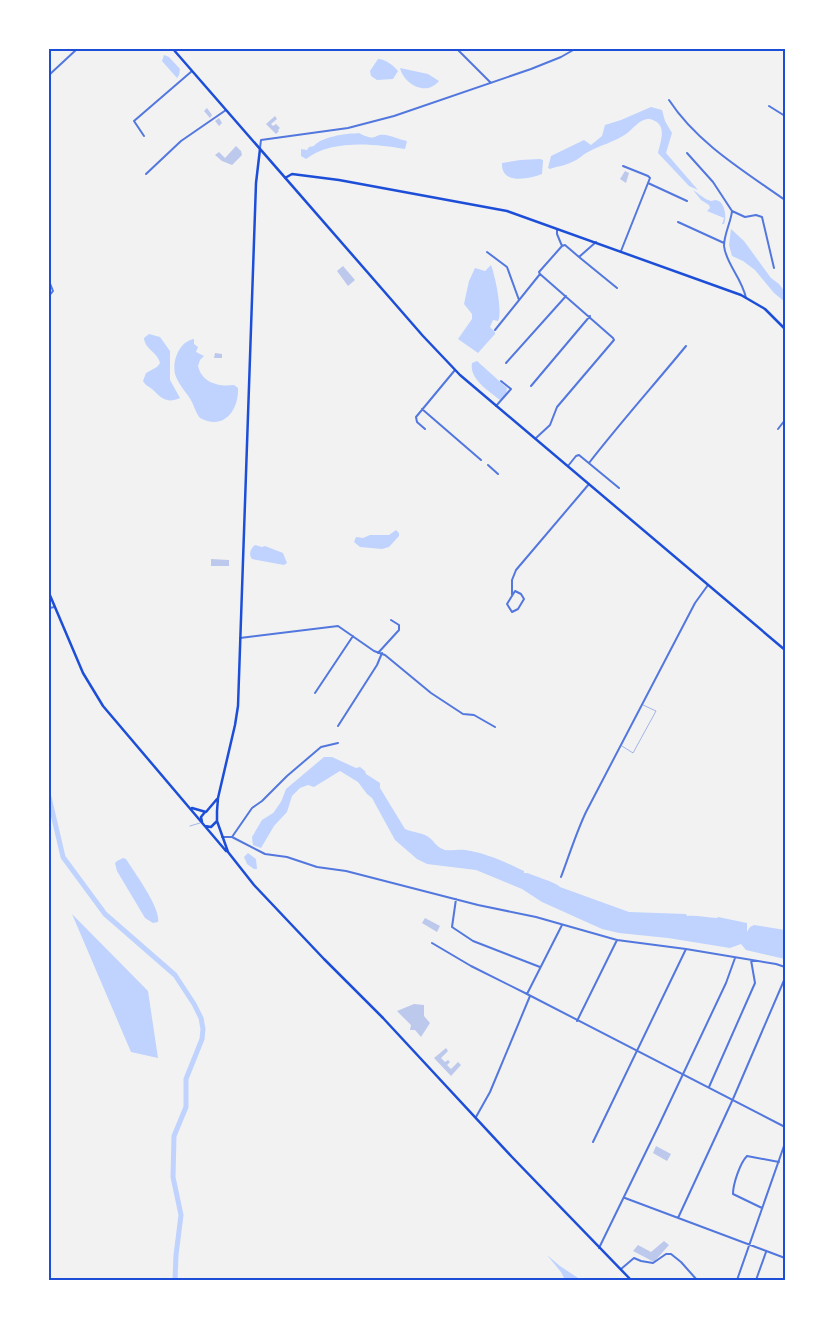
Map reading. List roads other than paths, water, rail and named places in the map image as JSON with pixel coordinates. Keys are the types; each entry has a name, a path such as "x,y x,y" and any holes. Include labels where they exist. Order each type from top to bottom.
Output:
{"main road":[{"path":"173,49 455,370 785,650"},
{"path":"203,824 211,827 217,820 218,798 236,718 257,171 260,149"},
{"path":"285,178 292,174 339,180 504,210 558,228 746,298 765,310 785,329"},
{"path":"49,592 83,672 103,706 123,731 191,808 254,885 631,1280"},
{"path":"203,824 201,817 218,798"},
{"path":"191,808 213,813 228,852"}],"street":[{"path":"49,75 76,49"},
{"path":"457,49 491,83"},
{"path":"260,149 261,140 348,128 368,123 491,83 556,59 575,49"},
{"path":"144,136 134,121 192,71"},
{"path":"669,100 680,117 700,136 736,165 785,200"},
{"path":"769,106 785,116"},
{"path":"146,174 181,141 226,110"},
{"path":"686,153 713,182 732,211 745,217 756,215 762,217 774,268"},
{"path":"621,251 650,177 623,166"},
{"path":"648,183 687,201"},
{"path":"732,211 724,242 726,256 742,282 746,298"},
{"path":"678,222 724,242"},
{"path":"558,228 557,234 562,246"},
{"path":"579,257 596,242"},
{"path":"562,246 568,247 617,288"},
{"path":"496,330 540,274 540,269 562,246"},
{"path":"488,252 507,267 519,300"},
{"path":"536,439 550,425 557,407 614,340 590,316 540,274"},
{"path":"49,281 53,290 49,296"},
{"path":"506,363 566,296"},
{"path":"531,386 590,316"},
{"path":"590,463 623,419 686,346"},
{"path":"425,429 415,420 455,370"},
{"path":"496,406 511,389 501,381"},
{"path":"422,410 482,460"},
{"path":"778,429 785,420"},
{"path":"568,466 579,455 619,488"},
{"path":"488,465 498,474"},
{"path":"512,582 524,599 515,612 507,606 512,595 512,582 516,570 589,484"},
{"path":"560,877 578,830 695,603 708,585"},
{"path":"512,595 518,592"},
{"path":"49,608 55,608"},
{"path":"338,726 377,665 380,653 399,630 399,625 392,620"},
{"path":"240,638 338,626 380,653 386,654 431,693 463,714 474,715 495,727"},
{"path":"315,693 353,636"},
{"path":"232,837 252,808 262,801 287,776 321,747 338,743"},
{"path":"222,837 232,837 265,854 288,856 317,867 346,871 617,940 686,949 785,967"},
{"path":"456,899 452,927 473,941 540,968"},
{"path":"475,1118 490,1092 528,995 562,925"},
{"path":"577,1021 617,940"},
{"path":"432,943 577,1021 785,1127"},
{"path":"593,1142 686,949"},
{"path":"600,1248 726,983 735,958"},
{"path":"709,1087 755,983 751,960"},
{"path":"678,1218 733,1099 785,978"},
{"path":"737,1280 785,1143"},
{"path":"763,1209 732,1194 739,1172 747,1156 779,1162"},
{"path":"625,1198 785,1258"},
{"path":"756,1280 766,1251"},
{"path":"621,1270 634,1258 641,1262 653,1263 666,1254 671,1254 697,1280"}],"lane":[{"path":"622,746 633,753 656,711 644,705"},
{"path":"190,826 203,824"}],"water":[{"path":"164,55 169,57 180,69 177,78 162,61"},
{"path":"378,59 389,63 398,71 393,79 377,80 371,76 370,71"},
{"path":"400,68 428,74 439,81 434,86 428,88 416,86 406,79"},
{"path":"651,107 662,110 665,121 672,133 666,153 698,190 689,186 658,153 662,131 659,124 650,119 642,120 626,134 588,152 574,161 548,168 551,156 584,140 591,145 602,136 605,125"},
{"path":"359,133 372,138 386,135 407,141 405,149 354,145 328,148 306,159 301,156 301,149 307,150 324,139 338,135"},
{"path":"543,160 542,174 537,176 517,179 506,175 503,170 502,163"},
{"path":"693,190 704,198 721,203 725,214 724,224 722,224 724,218 707,211 710,208 709,205 701,200"},
{"path":"731,229 744,241 771,278 785,292 785,302 774,293 755,270 732,256 729,245"},
{"path":"491,265 500,310 498,321 493,320 490,327 495,334 478,353 458,339 472,319 472,314 464,304 469,281 475,268 485,271"},
{"path":"149,334 160,337 170,351 170,380 180,398 175,400 164,399 143,381 146,373 157,367 160,363 146,345 144,338"},
{"path":"194,339 194,344 198,347 196,352 204,356 198,366 203,376 212,383 234,385 238,388 238,396 233,411 223,420 216,422 200,418 175,374 174,369 178,352 185,343"},
{"path":"477,361 507,388 506,395 500,400 481,384 474,374 472,363"},
{"path":"396,530 399,536 389,547 382,549 360,547 354,542 356,537 389,535"},
{"path":"255,545 265,546 283,553 287,563 284,565 252,559 250,555"},
{"path":"324,757 332,757 356,768 360,767 366,774 380,783 380,788 405,829 425,835 443,849 473,851 503,861 524,871 524,873 629,912 718,917 747,923 747,932 754,925 785,930 785,959 746,950 741,944 730,948 602,929 542,902 522,889 476,870 427,864 417,859 395,840 372,798 358,782 340,771 314,787 308,785 300,788 292,796 287,812 274,826 261,848 253,845 252,837 262,820 278,810 286,789"},
{"path":"248,853 256,859 257,869 247,864 244,857"},
{"path":"123,858 126,859 151,899 158,916 158,922 153,923 145,918 117,871 115,863"},
{"path":"72,914 148,991 158,1058 131,1052"},
{"path":"547,1255 560,1266 581,1280 565,1280"}],"waterway":[{"path":"49,797 63,857 105,914 175,975 201,1018 202,1039 186,1079 186,1107 174,1136 173,1177 181,1215 175,1280"},
{"path":"275,813 284,800"}]}
